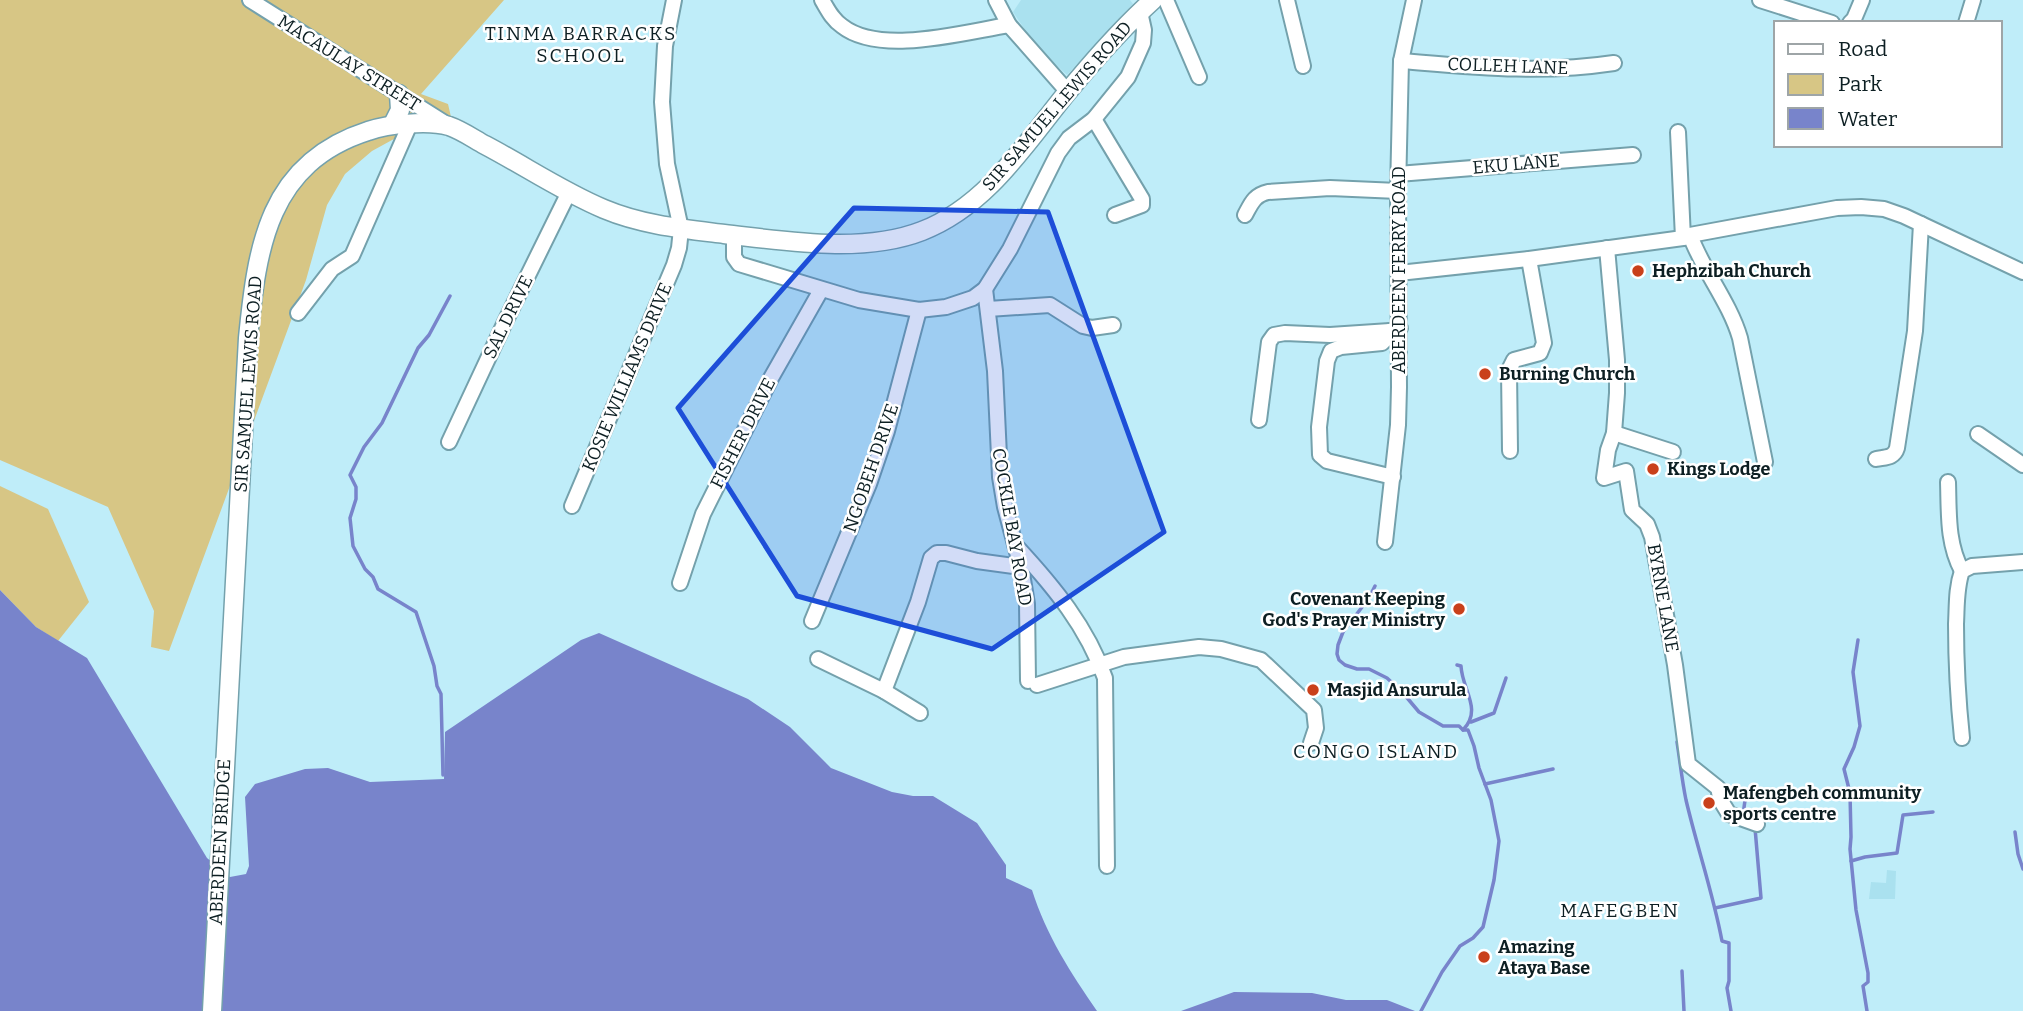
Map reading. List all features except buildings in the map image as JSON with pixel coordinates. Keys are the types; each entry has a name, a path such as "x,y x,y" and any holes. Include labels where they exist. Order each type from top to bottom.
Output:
{"main road":[{"name":"SIR SAMUEL LEWIS ROAD","path":"229,674 248,338 256,271 265,234 277,205 292,180 312,158 342,140 371,130 402,124 449,126 569,192 605,210 632,219 681,229 818,243 892,239 922,231 952,216 982,194 1006,169 1068,92 1146,6"},
{"path":"400,94 402,124"},
{"name":"ABERDEEN BRIDGE","path":"212,1011 229,674"}],"street":[{"name":"MACAULAY STREET","path":"250,0 449,126"},
{"path":"674,0 665,46 662,102 667,163 681,229"},
{"path":"822,0 831,17 844,28 863,37 883,41 912,41 1009,25"},
{"path":"996,0 1009,25 1068,92"},
{"path":"1166,0 1199,77"},
{"path":"1287,0 1303,66"},
{"name":"ABERDEEN FERRY ROAD","path":"1385,542 1398,425 1395,330 1399,273 1401,61 1414,0"},
{"path":"1759,0 1826,21"},
{"path":"1852,21 1862,0"},
{"path":"1967,21 1973,0"},
{"path":"734,235 734,257 739,264 821,290 859,300 919,310 931,310 973,298 985,289 1010,248 1058,153 1069,138 1094,119 1128,77 1143,43 1146,6"},
{"name":"COLLEH LANE","path":"1401,61 1544,70 1615,63"},
{"path":"1094,119 1142,199 1142,205 1115,215"},
{"path":"298,313 332,269 352,256 402,124"},
{"path":"1678,132 1686,237 1735,322 1765,462"},
{"name":"EKU LANE","path":"1398,174 1633,155"},
{"path":"1245,215 1259,194 1268,192 1330,188 1398,191"},
{"name":"SAL DRIVE","path":"449,442 569,192"},
{"path":"1399,273 1529,259 1686,237 1837,208 1861,207 1884,209 2023,272"},
{"path":"1876,459 1891,457 1897,448 1915,331 1921,224"},
{"name":"KOSIE WILLIAMS DRIVE","path":"572,506 674,265 681,229"},
{"name":"BYRNE LANE","path":"1607,248 1618,360 1615,433 1608,450 1604,478 1626,471 1632,510 1647,524 1652,537 1675,665 1688,764 1718,788 1721,801 1729,814 1757,824"},
{"path":"1510,451 1509,370 1514,360 1540,353 1544,343 1529,259"},
{"name":"COCKLE BAY ROAD","path":"985,289 995,371 1000,477 1021,567 1033,683 1070,675 1100,664"},
{"name":"FISHER DRIVE","path":"680,583 703,514 771,378 821,290"},
{"path":"988,309 1049,305 1083,326 1092,328 1114,325"},
{"name":"NGOBEH DRIVE","path":"812,621 870,484 919,310"},
{"path":"1259,420 1269,342 1274,335 1362,334 1395,330"},
{"path":"1392,477 1327,461 1320,455 1319,446 1327,361 1331,351 1382,343 1395,330"},
{"path":"1615,433 1673,452"},
{"path":"1978,434 2023,465"},
{"path":"1948,482 1949,535 1954,556 1962,571"},
{"path":"1016,546 1069,607 1105,678 1107,866"},
{"path":"884,691 910,626 930,558 937,553 946,553 977,561 1021,567"},
{"path":"1962,738 1957,681 1957,584 1962,571 1972,566 2023,562"},
{"path":"1100,664 1158,651 1199,647 1221,649 1261,660 1314,710 1316,728 1311,743"},
{"path":"818,659 884,691 919,713"}],"highlighted area":[{"path":"854,208 1048,212 1164,532 992,649 797,596 678,408"}],"shaded area":[{"path":"1021,0 1130,0 1133,4 1067,75 1036,46 1013,12"},
{"path":"1887,870 1896,871 1895,899 1869,899 1871,882 1886,883"}],"green space":[{"path":"0,0 504,0 421,94 448,104 451,117 446,124 403,134 372,151 345,174 327,205 306,280 169,651 151,647 154,611 108,507 0,460"},
{"path":"0,486 48,509 89,602 58,641 36,627 0,590"}],"water":[{"path":"0,590 36,627 87,658 207,858 230,877 246,874 249,866 245,797 255,784 305,769 328,768 370,782 444,779 445,732 581,640 599,633 748,699 790,727 831,768 892,792 933,796 977,823 1006,865 1006,878 1032,890 1052,938 1097,1011 0,1011"},
{"path":"1234,992 1312,993 1346,1000 1387,1000 1415,1011 1181,1011"}],"waterway":[{"path":"443,775 441,694 434,666 416,612 378,589 353,546 350,518 356,499 356,487 350,475 364,447 382,423 418,348 429,335 450,296"},
{"path":"1375,586 1343,632 1338,645 1339,660 1345,665 1369,669 1387,678 1419,712 1443,726 1459,726 1468,730 1491,800 1499,841 1494,880 1483,927 1473,938 1460,946 1421,1011"},
{"path":"1858,640 1853,672 1860,726 1844,769 1850,793 1850,849 1856,910 1868,973 1868,982 1863,986 1867,1011"},
{"path":"1457,665 1461,666 1471,707 1469,722 1463,730"},
{"path":"1471,722 1494,713 1506,678"},
{"path":"1677,742 1686,800 1722,941 1729,943 1727,988 1731,1011"},
{"path":"1485,784 1553,769"},
{"path":"1743,815 1746,793"},
{"path":"1851,861 1897,853 1903,815 1933,812"},
{"path":"1715,908 1761,898 1755,828"},
{"path":"2015,832 2023,869"},
{"path":"1682,971 1684,1011"}],"place":[{"name":"Hephzibah Church","path":"1638,271"},
{"name":"Burning Church","path":"1485,374"},
{"name":"Kings Lodge","path":"1653,469"},
{"name":"Covenant Keeping God's Prayer Ministry","path":"1459,609"},
{"name":"Masjid Ansurula","path":"1313,690"},
{"name":"Mafengbeh community sports centre","path":"1709,803"},
{"name":"Amazing Ataya Base","path":"1484,957"}],"district":[{"name":"TINMA BARRACKS SCHOOL","path":"581,44"},
{"name":"CONGO ISLAND","path":"1376,751"},
{"name":"MAFEGBEN","path":"1620,910"}]}
